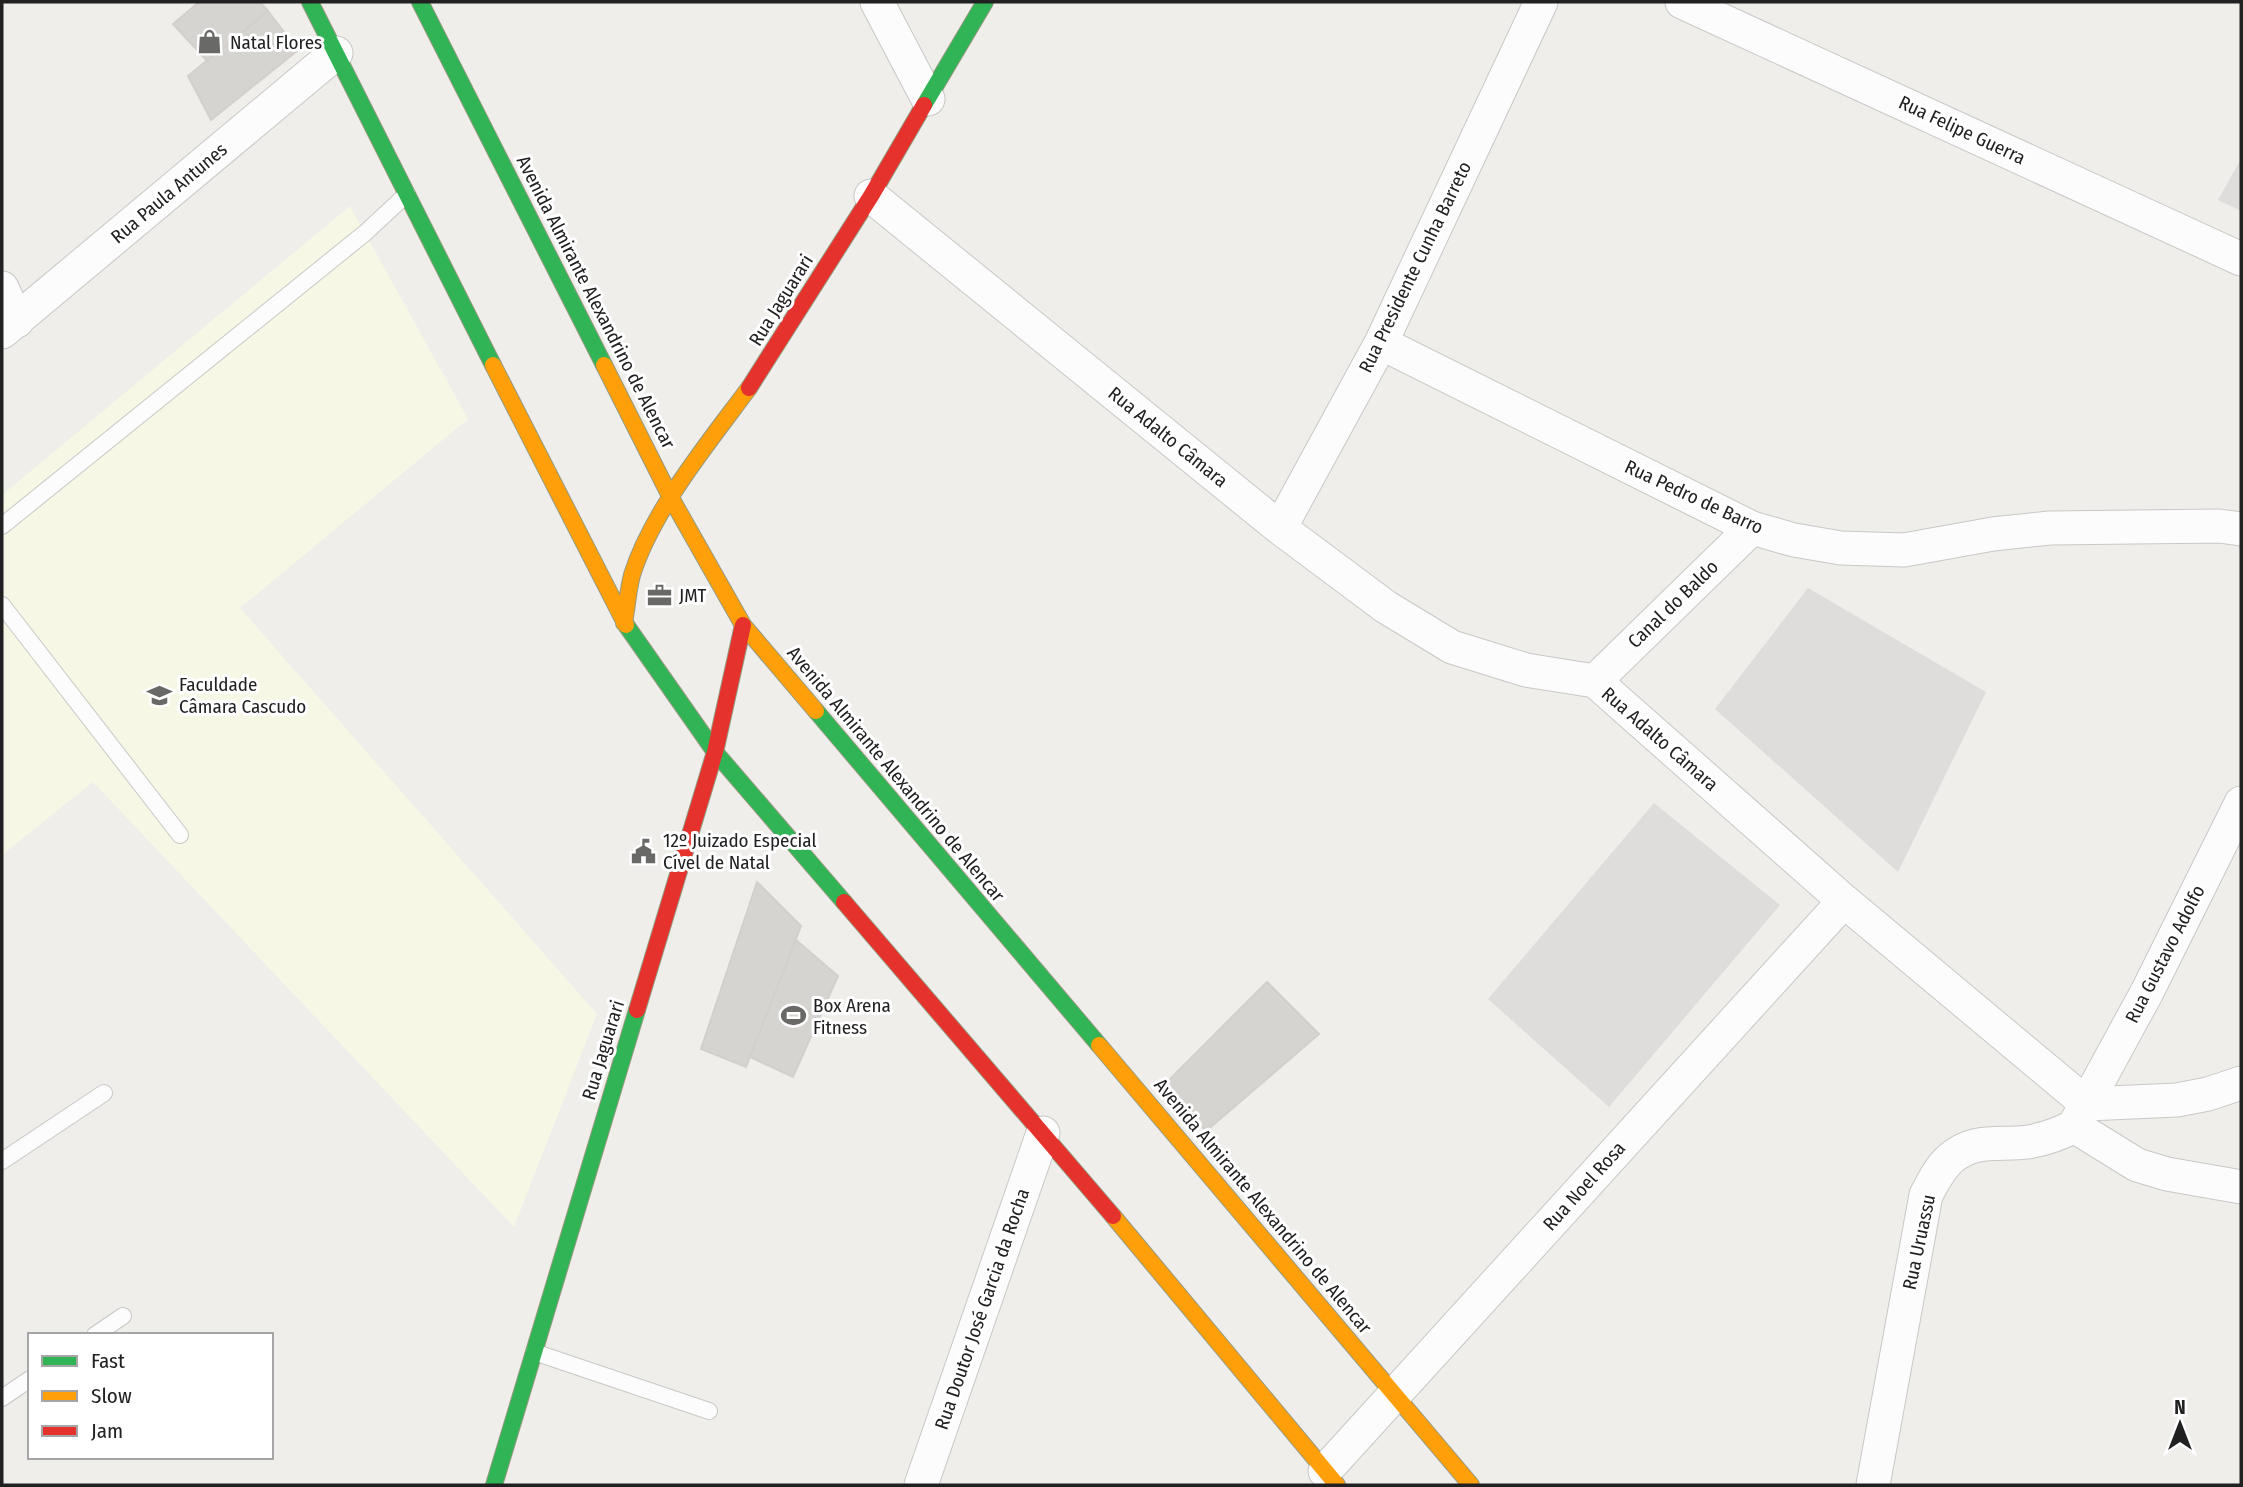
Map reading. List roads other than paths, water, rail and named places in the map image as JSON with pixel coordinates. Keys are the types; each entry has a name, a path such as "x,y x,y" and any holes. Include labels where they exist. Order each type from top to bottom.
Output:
{"main road":[{"path":"310,2 624,623 715,752 1043,1133 1331,1478"},
{"name":"Avenida Almirante Alexandrino de Alencar","path":"420,2 671,498 743,625 1471,1485"},
{"name":"Rua Jaguarari","path":"624,623 632,576 645,545 671,498 761,372 871,196 985,2"},
{"name":"Rua Jaguarari","path":"494,1485 715,752 743,625"}],"street":[{"path":"877,2 928,99"},
{"name":"Rua Presidente Cunha Barreto","path":"1280,528 1381,343 1541,2"},
{"name":"Rua Felipe Guerra","path":"1682,2 2241,259"},
{"name":"Rua Paula Antunes","path":"9,326 336,53"},
{"name":"Rua Adalto Câmara","path":"871,196 1280,528 1386,607 1452,647 1526,670 1595,681 2137,1166 2241,1187"},
{"path":"2,288 9,326"},
{"name":"Rua Pedro de Barro","path":"1381,343 1752,528 1794,540 1829,546 1903,551 1993,534 2050,528 2219,526 2241,529"},
{"name":"Canal do Baldo","path":"1595,681 1752,528"},
{"name":"Rua Gustavo Adolfo","path":"2081,1115 2147,992 2241,803"},
{"name":"Rua Noel Rosa","path":"1331,1478 1394,1394 1844,901"},
{"path":"2081,1115 2178,1100 2241,1083"},
{"name":"Rua Uruassu","path":"1874,1485 1926,1195 1938,1172 1951,1158 1969,1147 1993,1142 2025,1143 2060,1134 2081,1115"},
{"name":"Rua Doutor José Garcia da Rocha","path":"921,1485 1043,1133"}],"lane":[{"path":"2,526 365,233 407,194"},
{"path":"2,605 180,835"},
{"path":"2,1161 104,1093"},
{"path":"98,1333 123,1316"},
{"path":"534,1352 709,1411"},
{"path":"2,1398 28,1380"}],"place":[{"name":"Natal Flores","path":"210,42"},
{"name":"JMT","path":"659,595"},
{"name":"Faculdade Câmara Cascudo","path":"159,695"},
{"name":"12º Juizado Especial Cível de Natal","path":"643,851"},
{"name":"Box Arena Fitness","path":"793,1016"}]}
